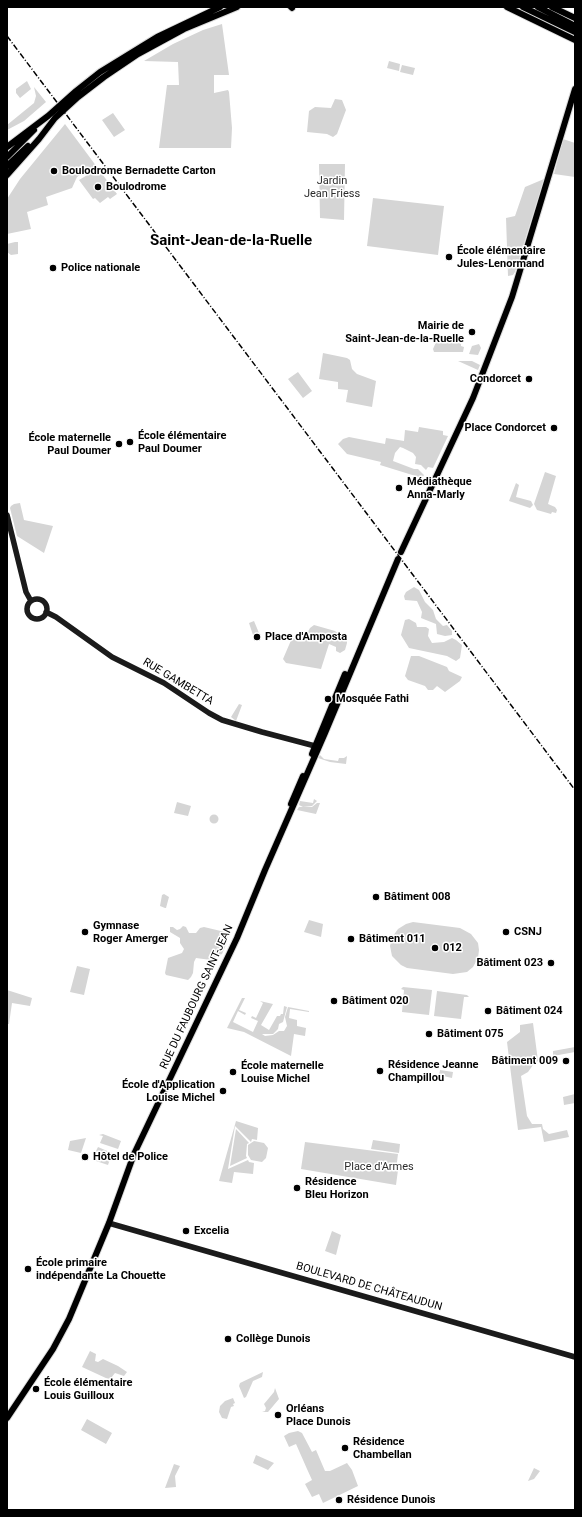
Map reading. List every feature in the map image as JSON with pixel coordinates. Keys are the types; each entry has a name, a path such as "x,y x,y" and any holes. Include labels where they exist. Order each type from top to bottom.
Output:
{"main road":[{"path":"7,157 48,116 89,80 157,37 220,7"},
{"path":"7,166 78,97 104,77 138,54 184,29 237,7"},
{"path":"507,7 575,40"},
{"path":"523,7 575,32"},
{"path":"538,7 575,26"},
{"path":"552,7 575,18"},
{"path":"401,552 473,398 512,297 575,89"},
{"path":"7,147 48,116"},
{"path":"7,175 40,138 50,124"},
{"path":"7,515 26,592 31,601"},
{"path":"299,795 300,787 316,750 315,746 338,702 396,562"},
{"path":"37,599 42,600 46,604 46,612 40,618 32,617 28,610 28,605 31,601 37,599"},
{"name":"RUE GAMBETTA","path":"46,612 56,617 112,657 164,683 208,713 222,720 315,746"},
{"path":"263,874 274,842 323,726 374,613"},
{"name":"RUE DU FAUBOURG SAINT-JEAN","path":"109,1221 126,1170 237,938 263,874 315,758 315,746"},
{"name":"RUE DU FAUBOURG SAINT-JEAN","path":"7,1418 53,1349 68,1319 130,1170 132,1159"},
{"name":"BOULEVARD DE CHÂTEAUDUN","path":"109,1221 575,1357"}],"green space":[{"path":"222,24 229,75 214,75 214,93 228,90 229,92 232,128 231,148 159,148 167,85 179,85 178,62 144,61 173,44 203,30"},
{"path":"389,61 400,64 399,71 387,68"},
{"path":"402,65 415,68 413,75 400,72"},
{"path":"27,81 31,89 20,98 16,93 16,89"},
{"path":"34,87 46,102 24,121 7,130 7,125 34,103 36,96"},
{"path":"335,99 342,100 346,110 337,134 333,137 327,134 307,132 309,111 315,107 331,108"},
{"path":"113,113 125,130 114,137 102,120"},
{"path":"65,124 117,194 110,199 108,197 100,203 95,198 93,199 79,180 89,174 88,170 77,177 72,188 46,197 48,205 27,212 31,229 7,234 7,199 20,179"},
{"path":"563,139 575,143 575,177 554,174"},
{"name":"Jardin Jean Friess","path":"319,164 345,164 344,220 320,218"},
{"path":"544,179 515,272 513,275 508,276 506,218 515,216 525,187"},
{"path":"373,198 444,206 438,255 367,246"},
{"path":"18,242 18,254 11,255 7,252 7,244"},
{"path":"443,335 461,344 461,346 464,347 463,352 434,352 433,349 437,340"},
{"path":"479,344 481,348 478,355 469,354 472,346"},
{"path":"323,353 347,358 350,360 352,369 357,374 376,381 372,407 346,402 348,390 338,389 338,382 319,379"},
{"path":"458,361 472,361 480,365 478,370"},
{"path":"298,372 312,391 303,398 288,379"},
{"path":"419,427 443,431 443,435 448,436 433,468 428,467 426,470 421,465 415,464 416,457 413,453 403,448 400,447 395,453 393,461 414,469 418,469 424,475 422,478 380,465 381,462 347,454 338,444 343,439 349,437 385,444 386,438 404,441 405,430 418,432"},
{"path":"545,472 556,476 548,504 555,507 557,510 556,513 552,512 551,514 537,510 534,504"},
{"path":"516,483 519,485 516,497 531,501 533,505 530,508 509,501"},
{"path":"20,503 24,520 53,526 44,553 17,536 10,508 14,504"},
{"path":"414,587 419,590 425,602 433,610 436,619 443,626 447,625 452,631 452,635 445,636 437,634 436,624 421,618 422,612 417,601 405,600 404,596 406,592"},
{"path":"409,619 416,623 417,627 426,627 429,629 428,636 432,643 444,642 452,638 456,640 462,645 460,658 456,661 447,656 409,648 401,635 405,620"},
{"path":"254,621 259,633 253,635 249,623"},
{"path":"314,625 335,631 347,639 345,650 340,653 336,651 336,647 329,644 321,669 286,663 283,659 292,638 303,641 310,628"},
{"path":"411,656 419,656 447,667 449,671 462,677 460,681 445,692 437,686 433,690 428,690 425,686 408,680 405,676"},
{"path":"239,704 242,705 236,721 231,717"},
{"path":"320,755 324,759 338,761 339,758 344,758 347,756 346,764 330,762 318,758"},
{"path":"314,799 317,801 312,806 303,807 299,805 300,801 313,803"},
{"path":"177,802 191,806 188,816 174,813"},
{"path":"317,803 320,803 316,814 297,810 299,807 312,807"},
{"path":"214,814 219,819 214,824 209,819"},
{"path":"164,894 169,897 166,908 160,906 162,895"},
{"path":"309,920 323,924 321,937 304,932"},
{"name":"012","path":"413,922 460,928 471,934 478,943 479,950 478,958 473,967 467,972 453,974 407,968 401,965 392,956 390,946 391,942 398,929"},
{"path":"183,926 186,927 189,933 196,933 200,928 204,927 225,932 227,933 228,940 222,954 212,958 211,960 196,958 193,973 188,980 166,975 165,973 168,958 182,953 184,949 180,943 180,938 170,932 170,927 177,930"},
{"path":"77,966 90,969 84,995 70,992"},
{"path":"403,987 432,990 429,1015 402,1012 404,990 401,989"},
{"path":"7,990 32,998 30,1006 12,1003 9,1024 7,1024"},
{"path":"437,991 467,995 469,997 464,997 461,1019 434,1016"},
{"path":"242,998 245,998 239,1010 246,1013 245,1015 238,1011 233,1022 253,1032 258,1021 251,1018 252,1016 256,1018 263,1003 260,1001 273,1004 261,1025 269,1030 277,1016 283,1014 284,1006 287,1007 283,1022 279,1024 278,1029 273,1034 262,1034 265,1036 273,1035 279,1031 284,1031 287,1026 285,1017 288,1007 309,1011 290,1009 289,1018 297,1020 297,1026 306,1028 305,1036 294,1034 291,1056 244,1032 227,1028"},
{"path":"533,1023 538,1061 528,1072 521,1076 527,1116 532,1124 542,1124 543,1129 549,1134 567,1130 569,1137 544,1142 541,1127 518,1130 507,1042 520,1032 520,1025"},
{"path":"575,1047 575,1052 553,1056 553,1051"},
{"path":"440,1070 453,1072 452,1078 439,1075"},
{"path":"575,1094 575,1103 564,1105 563,1097"},
{"path":"236,1121 258,1128 257,1140 252,1139 251,1142 235,1126 228,1169 248,1160 249,1162 254,1163 253,1174 234,1172 232,1183 219,1181"},
{"path":"236,1129 249,1143 247,1144 247,1158 230,1166"},
{"path":"103,1134 121,1141 118,1149 100,1143 103,1136 99,1135"},
{"path":"86,1138 81,1153 68,1150 70,1141"},
{"path":"373,1140 400,1144 399,1153 371,1149"},
{"path":"254,1141 264,1143 268,1148 266,1158 262,1162 251,1160 248,1155 248,1145"},
{"name":"Place d'Armes","path":"305,1142 398,1154 396,1185 301,1169"},
{"path":"98,1147 112,1153 108,1165 93,1160"},
{"path":"332,1231 341,1235 336,1255 325,1251"},
{"path":"90,1351 96,1354 95,1361 98,1362 103,1359 127,1372 124,1376 115,1373 108,1379 82,1367"},
{"path":"263,1372 262,1377 253,1381 246,1397 244,1398 239,1386 240,1383"},
{"path":"275,1388 279,1399 268,1412 262,1412 265,1411 266,1408 264,1404 274,1392"},
{"path":"233,1398 235,1403 233,1404 234,1406 231,1407 227,1419 222,1418 219,1412 220,1406 225,1401"},
{"path":"87,1419 112,1433 106,1444 81,1430"},
{"path":"298,1431 302,1433 312,1452 316,1450 325,1471 330,1471 347,1463 352,1470 358,1486 323,1503 319,1494 312,1497 305,1484 312,1480 296,1444 289,1447 284,1436"},
{"path":"256,1455 274,1463 268,1470 253,1463"},
{"path":"174,1464 180,1466 175,1476 176,1487 165,1488"},
{"path":"534,1468 540,1471 534,1479 528,1481"}],"railway":[{"path":"7,36 575,790"}],"place":[{"name":"Boulodrome Bernadette Carton","path":"54,171"},
{"name":"Boulodrome","path":"98,187"},
{"name":"École élémentaire Jules-Lenormand","path":"449,257"},
{"name":"Police nationale","path":"53,268"},
{"name":"Mairie de Saint-Jean-de-la-Ruelle","path":"472,332"},
{"name":"Condorcet","path":"529,379"},
{"name":"Place Condorcet","path":"554,428"},
{"name":"École élémentaire Paul Doumer","path":"130,442"},
{"name":"École maternelle Paul Doumer","path":"119,444"},
{"name":"Médiathèque Anna-Marly","path":"399,488"},
{"name":"Place d'Amposta","path":"257,637"},
{"name":"Mosquée Fathi","path":"328,699"},
{"name":"Bâtiment 008","path":"376,897"},
{"name":"Gymnase Roger Amerger","path":"85,932"},
{"name":"CSNJ","path":"506,932"},
{"name":"Bâtiment 011","path":"351,939"},
{"name":"012","path":"435,948"},
{"name":"Bâtiment 023","path":"551,963"},
{"name":"Bâtiment 020","path":"334,1001"},
{"name":"Bâtiment 024","path":"488,1011"},
{"name":"Bâtiment 075","path":"429,1034"},
{"name":"Bâtiment 009","path":"566,1061"},
{"name":"Résidence Jeanne Champillou","path":"380,1071"},
{"name":"École maternelle Louise Michel","path":"233,1072"},
{"name":"École d'Application Louise Michel","path":"223,1091"},
{"name":"Hôtel de Police","path":"85,1157"},
{"name":"Résidence Bleu Horizon","path":"297,1188"},
{"name":"Excelia","path":"186,1231"},
{"name":"École primaire indépendante La Chouette","path":"28,1269"},
{"name":"Collège Dunois","path":"228,1339"},
{"name":"École élémentaire Louis Guilloux","path":"36,1389"},
{"name":"Orléans Place Dunois","path":"278,1415"},
{"name":"Résidence Chambellan","path":"345,1448"},
{"name":"Résidence Dunois","path":"339,1500"}],"district":[{"name":"Saint-Jean-de-la-Ruelle","path":"231,241"}]}
